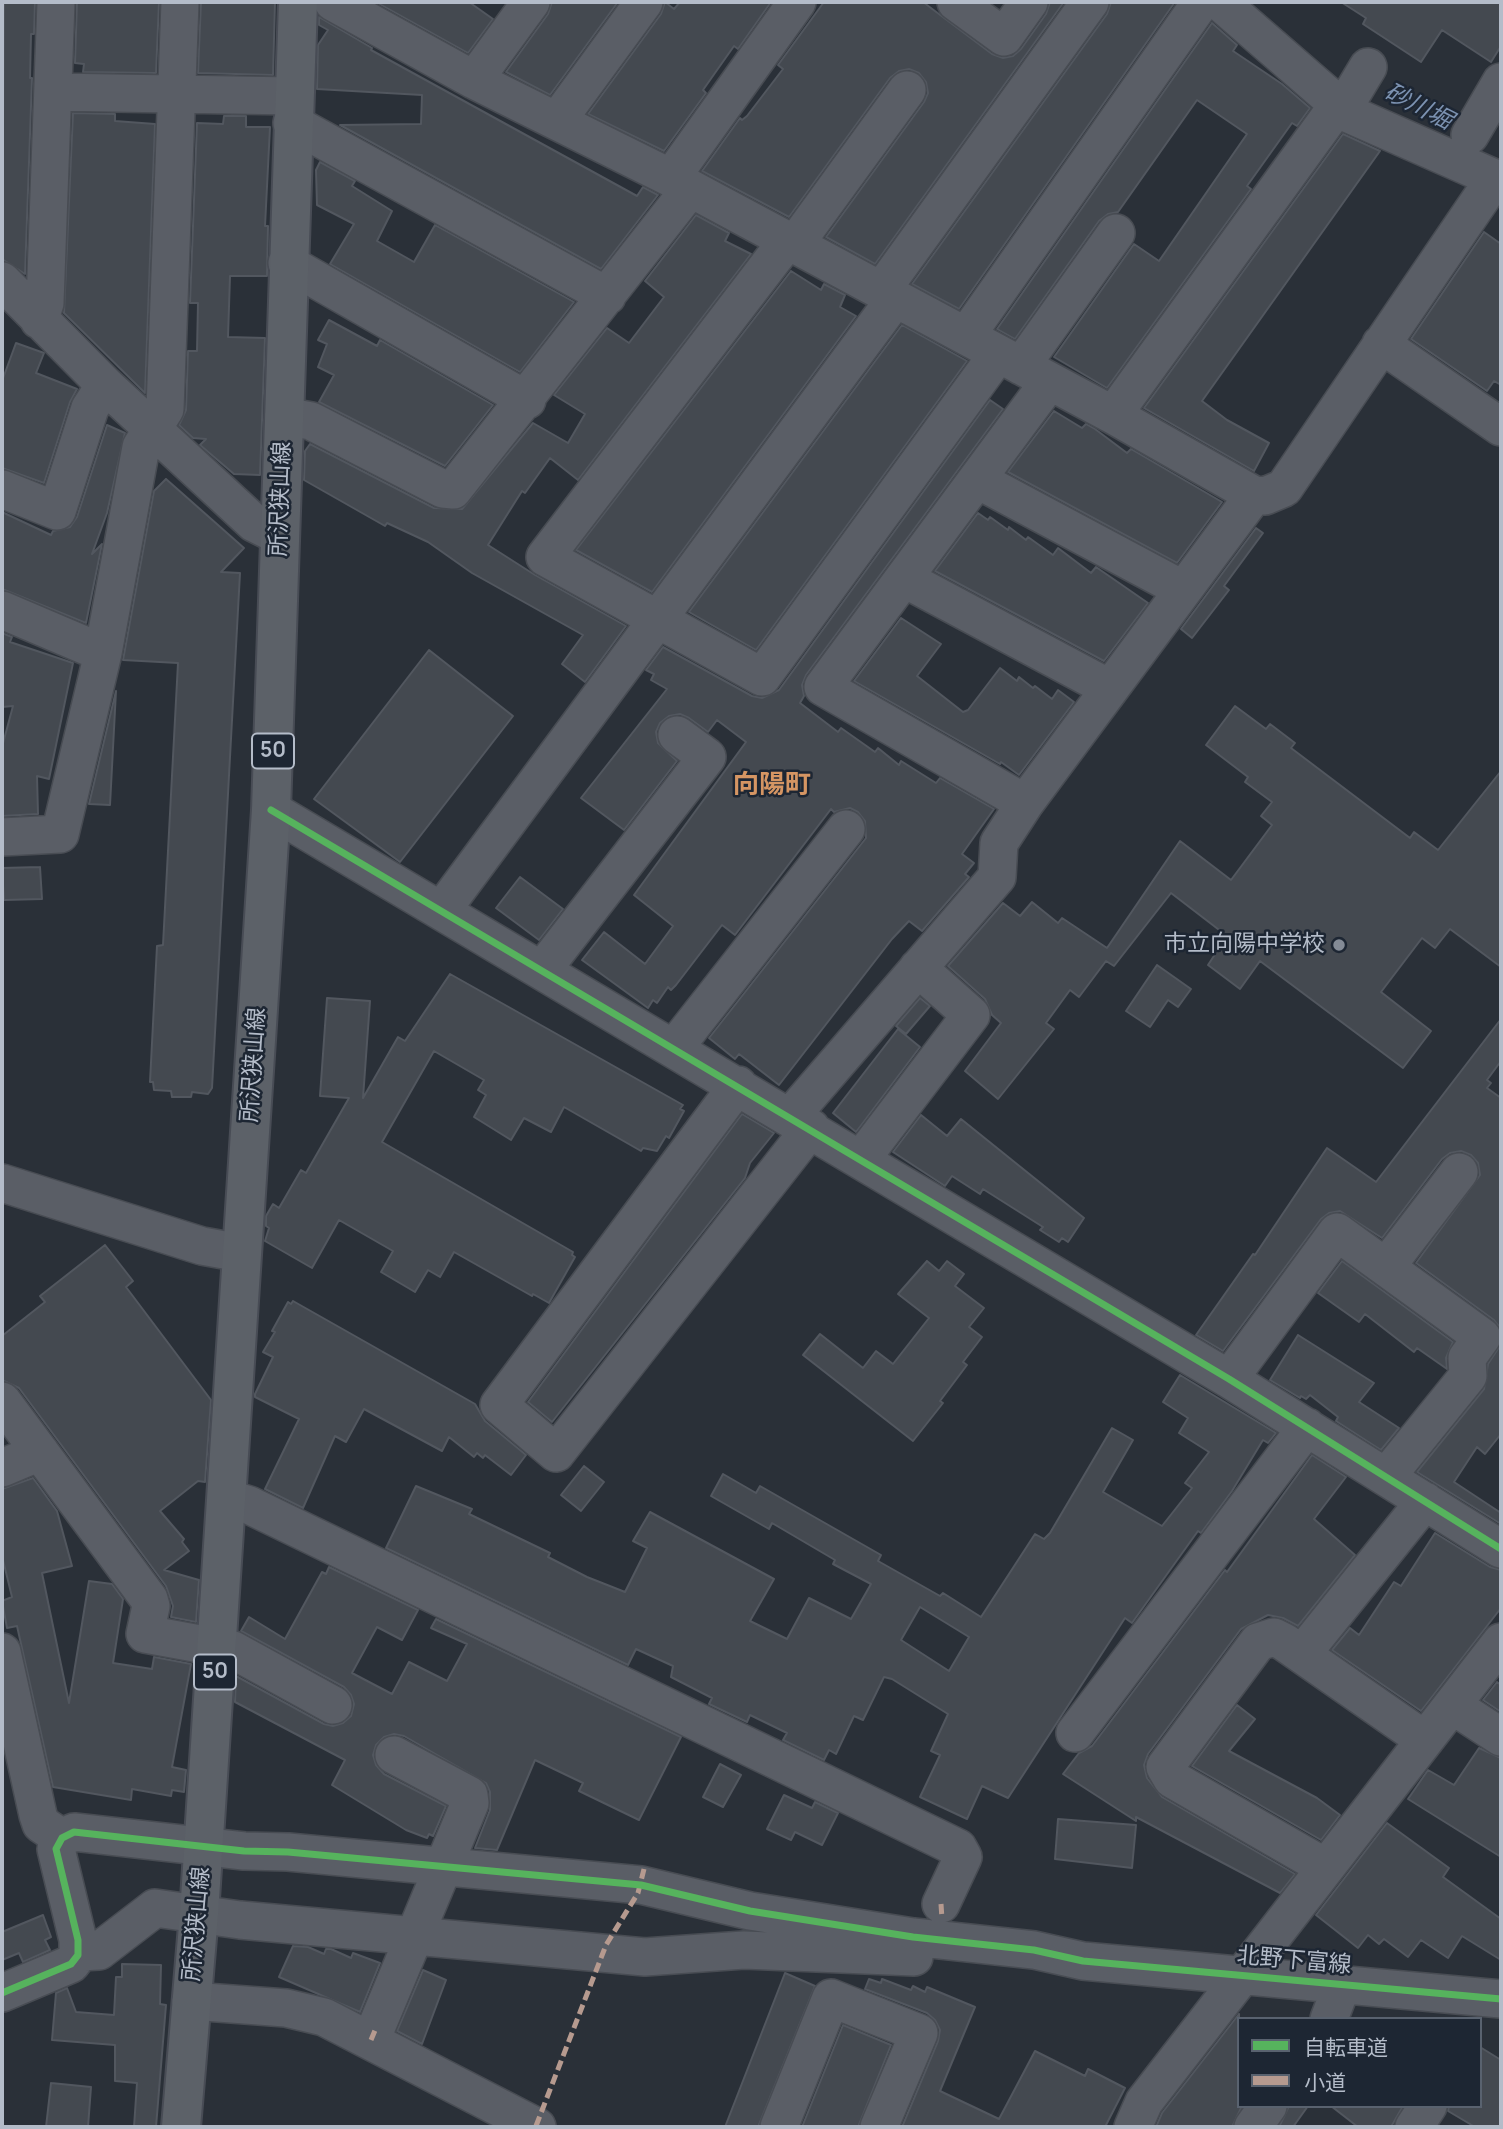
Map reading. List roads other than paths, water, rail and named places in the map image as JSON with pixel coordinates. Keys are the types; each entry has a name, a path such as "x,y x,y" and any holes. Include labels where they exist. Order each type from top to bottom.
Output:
{"main road":[{"name":"所沢狭山線","path":"181,2127 204,1845 271,810 292,110 298,2"}],"street":[{"path":"39,320 45,303 56,2"},
{"path":"2,837 60,834 103,653 141,447 165,409 180,2"},
{"path":"333,2 389,14 474,80 681,183 1113,415 1254,495 1265,496 1284,488 1381,344 1498,180 1349,114 1220,2"},
{"path":"474,80 531,2"},
{"path":"557,121 644,2"},
{"path":"284,416 311,421 449,491 457,486 607,296 797,2"},
{"path":"956,2 1004,37 1029,2"},
{"path":"442,910 657,620 888,295 1090,2"},
{"path":"965,336 1200,2"},
{"path":"1113,415 1338,105 1347,102 1368,67"},
{"path":"1471,135 1501,82"},
{"path":"906,89 791,243 545,557 762,677 1022,367 1116,233"},
{"path":"52,92 176,95 292,110 607,296"},
{"path":"287,263 527,400"},
{"path":"2,281 105,385 254,523 280,536"},
{"path":"1381,344 1497,416"},
{"path":"1022,367 978,480 823,687 1025,803"},
{"path":"2,489 57,511 90,408 105,385"},
{"path":"978,480 1182,589"},
{"path":"738,1084 499,1405 556,1453 918,968 997,877 999,843 1025,803 1254,495"},
{"path":"905,579 1109,688"},
{"path":"2,610 103,653"},
{"path":"543,970 707,757 677,736"},
{"path":"271,810 862,1158 1229,1379 1501,1549"},
{"path":"675,1047 846,828"},
{"path":"862,1158 971,1015 918,968"},
{"path":"1386,1267 1459,1172"},
{"path":"2,1182 202,1246 241,1253"},
{"path":"1229,1379 1337,1232 1482,1337 1466,1358 1468,1376 1387,1476"},
{"path":"2,1401 149,1599 151,1606 145,1634 233,1650 333,1705"},
{"path":"1075,1732 1307,1427"},
{"path":"2,1468 40,1452"},
{"path":"227,1498 261,1511 958,1847 963,1857 941,1904"},
{"path":"1302,1654 1425,1501"},
{"path":"1325,1867 1172,1779 1165,1767 1258,1643 1274,1637 1425,1740"},
{"path":"1133,2127 1144,2102 1501,1642"},
{"path":"2,1652 38,1815 41,1824 62,1838"},
{"path":"1452,1705 1501,1737"},
{"path":"376,2028 470,1803 469,1796 394,1755"},
{"path":"2,1993 71,1964 79,1952 57,1856 62,1838 75,1832 244,1851 288,1852 654,1886 750,1911 913,1937 1034,1950 1083,1961"},
{"path":"79,1952 99,1951 155,1908 645,1957 744,1950 1035,1964 1083,1961"},
{"name":"北野下富線","path":"1083,1961 1342,1985 1495,2004"},
{"path":"1330,2017 1342,1985"},
{"path":"779,2127 831,1998 919,2033 878,2127"},
{"path":"191,2001 286,2008 324,2017 537,2127"},
{"path":"1253,2127 1267,2108"},
{"path":"1414,2127 1427,2108"}],"place":[{"name":"市立向陽中学校","path":"1339,945"}],"district":[{"name":"向陽町","path":"772,786"}],"water label":[{"name":"砂川堀","path":"1418,107"}]}
